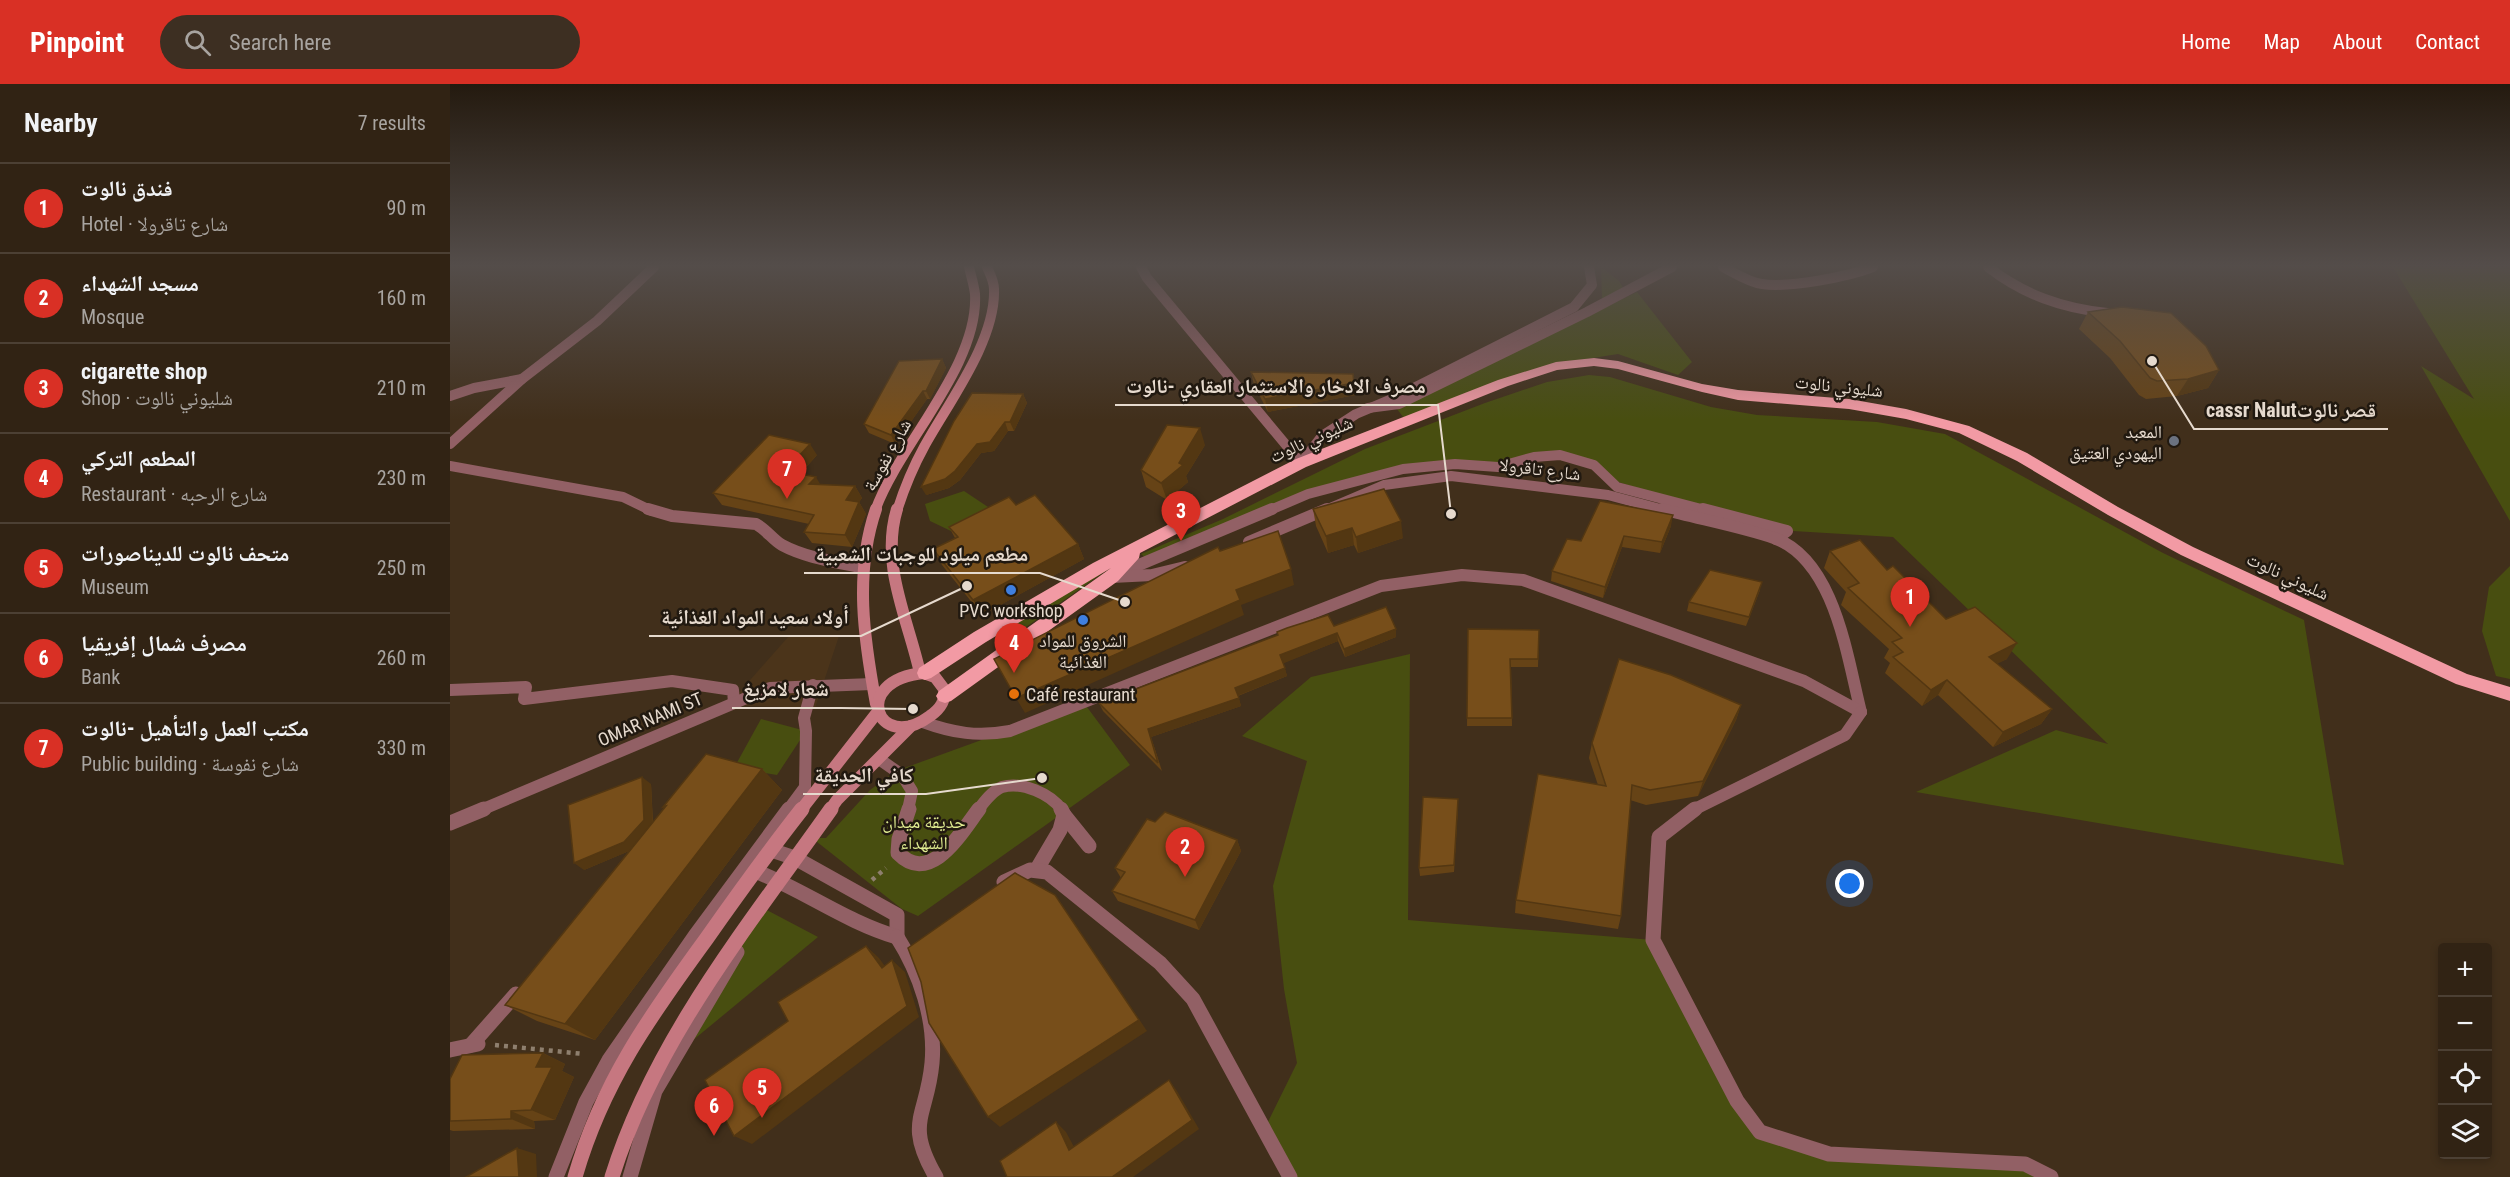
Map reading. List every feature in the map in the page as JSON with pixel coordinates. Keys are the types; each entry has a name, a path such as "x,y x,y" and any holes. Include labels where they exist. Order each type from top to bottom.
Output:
{"highway":[{"name":"شليوني نالوت","path":"922,673 1099,567 1301,463 1503,383 1556,366 1594,362 1618,365 1702,388 1738,395 1849,404 1906,414 1964,429 2022,457 2113,512 2187,551 2463,679 2510,694"},
{"path":"945,696 1112,577 1141,544"}],"main road":[{"name":"شارع نفوسة","path":"876,709 862,610 865,547 870,525 890,476 948,383 964,346 972,318"},
{"name":"شارع نفوسة","path":"922,673 899,595 891,532 914,465 973,358 990,318"},
{"path":"575,1177 582,1149 621,1059 754,871 876,709 881,693 892,682 905,675 922,673 937,677 944,685 945,696 941,705 917,724 837,800 798,860"},
{"path":"876,709 883,723 896,728 917,724"},
{"path":"612,1177 625,1135 654,1072 687,1013 783,881"}],"street":[{"path":"450,444 522,379 600,318"},
{"path":"1180,318 1301,463 1322,436 1367,408 1394,398 1552,318"},
{"path":"1367,408 1399,404 1575,318"},
{"path":"450,396 474,388 522,379"},
{"path":"1112,577 1308,494 1403,469 1455,464 1498,467 1534,457 1560,455 1594,465 1617,487 1787,531 1776,539"},
{"path":"450,466 623,497 652,511 672,516 756,524 768,531 778,543 796,552 864,568"},
{"name":"شارع تاقرولا","path":"1237,546 1384,485 1451,476 1608,495 1776,539 1808,561 1835,608 1862,712"},
{"path":"1112,577 1152,575 1195,564"},
{"path":"917,724 965,736 984,737 1010,731 1381,586 1462,575 1523,580 1804,681 1862,712 1845,735 1694,809 1659,837 1653,940 1737,1101 1761,1132 1830,1154 2025,1164 2051,1177"},
{"path":"450,690 526,687 524,699 672,681 733,690 734,703"},
{"name":"OMAR NAMI ST","path":"450,823 770,688 872,684"},
{"path":"556,1177 586,1102 609,1060 695,936 805,787 806,731 804,718 813,685"},
{"path":"879,759 902,775 912,791 908,818 897,844 898,854 904,861 912,863 929,861 944,854 966,830 983,800 998,788 1014,786 1032,789 1057,803 1089,846"},
{"path":"1037,869 1060,830 1064,815"},
{"path":"771,850 798,860 897,915 932,1023 932,1063 920,1117 920,1147 936,1177"},
{"path":"630,1177 655,1091 735,956 798,860"},
{"path":"989,893 1016,874 1037,869 1055,879 1160,963 1193,999 1290,1177"},
{"path":"754,871 783,881 874,931 907,943"},
{"path":"450,1050 476,1044 526,983"}],"path":[{"path":"476,1044 584,1054"}],"shaded area":[{"path":"789,636 839,636 815,708 728,705"}],"green space":[{"path":"1584,318 1657,318 1692,362 1678,375 1618,354 1555,364 1404,418 1397,409"},
{"path":"2424,318 2510,318 2510,521 2421,366 2474,399"},
{"path":"1589,375 1610,377 1711,407 1757,415 1877,422 1945,434 2163,553 2304,620 2344,865 1916,792 2056,730 2108,744 1893,537 1793,531 1615,481 1588,466 1560,460 1537,460 1400,473 1308,494 1148,560 1141,554 1223,519 1365,449 1547,382"},
{"path":"964,491 994,511 951,531 930,521 925,504"},
{"path":"1114,565 1026,627 1015,623"},
{"path":"2510,566 2510,679 2496,676 2482,631 2489,587"},
{"path":"1410,654 1408,920 1653,940 1761,1132 1829,1154 2025,1164 2051,1177 1290,1177 1265,1128 1297,1063 1284,989 1273,886 1307,761 1242,736 1311,677"},
{"name":"حديقة ميدان الشهداء","path":"1084,703 1130,765 918,916 902,909 812,838 826,838 870,790 896,771"},
{"path":"761,719 806,731 777,775 734,768"},
{"path":"761,907 818,937 692,1041"}],"building":[{"path":"2095,318 2176,318 2206,346 2219,370 2188,379 2157,381 2150,378 2120,341"},
{"path":"942,359 926,391 923,391 891,435 864,424 899,361"},
{"path":"1251,372 1353,374 1354,383 1265,399"},
{"path":"972,393 1023,394 1010,422 1005,422 990,442 977,444 955,471 945,479 921,487 954,421"},
{"path":"1167,425 1200,428 1179,463 1183,465 1161,483 1141,470"},
{"path":"769,435 810,444 785,471 816,477 809,484 855,486 846,500 859,502 845,535 804,532 814,515 713,493"},
{"path":"1384,489 1401,521 1356,537 1352,528 1326,536 1313,509"},
{"path":"1035,495 1078,544 973,600 933,549 958,537 949,527 1009,497 1016,505"},
{"path":"1600,501 1673,515 1662,542 1624,536 1605,587 1552,571 1567,539 1581,541"},
{"path":"1278,531 1291,569 1236,590 1240,600 1016,698 994,659 1218,547 1220,551"},
{"path":"1860,540 1887,570 1893,566 1946,619 1975,607 2017,643 1989,657 2052,709 2003,732 1947,680 1931,690 1893,657 1903,652 1892,642 1902,638 1848,588 1859,583 1830,551"},
{"path":"1710,570 1762,582 1749,617 1689,602"},
{"path":"1386,607 1396,629 1344,649 1337,633 1280,655 1285,668 1235,688 1239,698 1148,729 1158,763 1099,703 1278,635 1277,632 1287,628 1328,615 1334,626"},
{"path":"1468,629 1539,630 1538,659 1510,659 1512,718 1467,718"},
{"path":"1619,659 1671,675 1741,705 1703,781 1650,790 1632,785 1621,916 1516,900 1538,774 1606,786 1592,743"},
{"path":"706,754 762,769 565,1024 505,1005 666,806 663,807"},
{"path":"642,777 644,820 624,842 574,863 568,805"},
{"path":"1423,797 1458,799 1454,865 1419,868"},
{"path":"1165,812 1237,840 1195,920 1112,891 1125,872 1115,868 1147,819 1155,822"},
{"path":"1015,873 1055,895 1139,1020 988,1117 929,1023 921,982 908,948"},
{"path":"866,946 882,968 892,960 907,1006 734,1136 705,1080 788,1021 778,1002"},
{"path":"543,1053 536,1067 552,1067 531,1110 511,1111 511,1119 450,1121 450,1079 462,1055"},
{"path":"1169,1080 1192,1120 1112,1177 1007,1177 1000,1161 1056,1122 1069,1150"},
{"path":"517,1148 519,1177 466,1177"}],"place":[{"name":"cassr Nalutقصر نالوت","path":"2152,361"},
{"name":"المعبد اليهودي العتيق","path":"2174,441"},
{"name":"مكتب العمل والتأهيل -نالوت","path":"787,499"},
{"name":"مصرف الادخار والاستثمار العقاري -نالوت","path":"1451,514"},
{"name":"cigarette shop","path":"1181,541"},
{"name":"أولاد سعيد المواد الغذائية","path":"967,586"},
{"name":"PVC workshop","path":"1011,590"},
{"name":"مطعم ميلود للوجبات الشعبية","path":"1125,602"},
{"name":"الشروق للمواد الغذائية","path":"1083,620"},
{"name":"فندق نالوت","path":"1910,627"},
{"name":"المطعم التركي","path":"1014,673"},
{"name":"Café restaurant","path":"1014,694"},
{"name":"شعار لامزيغ","path":"913,709"},
{"name":"كافي الحديقة","path":"1042,778"},
{"name":"مسجد الشهداء","path":"1185,877"},
{"name":"متحف نالوت للديناصورات","path":"762,1118"},
{"name":"مصرف شمال إفريقيا","path":"714,1136"}]}
